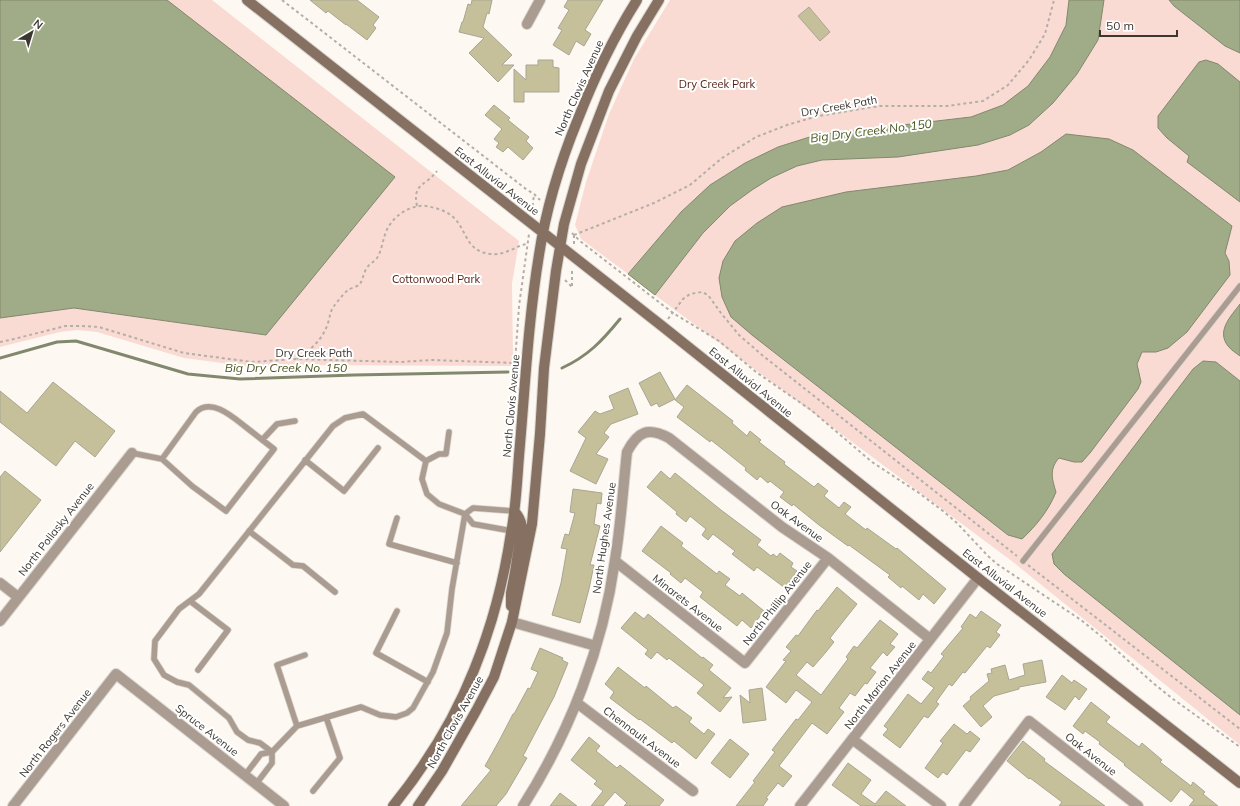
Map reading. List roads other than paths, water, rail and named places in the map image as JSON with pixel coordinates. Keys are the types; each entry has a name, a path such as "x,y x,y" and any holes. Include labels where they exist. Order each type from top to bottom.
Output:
{"main road":[{"name":"East Alluvial Avenue","path":"247,0 662,326 978,578 1240,783"},
{"name":"North Clovis Avenue","path":"397,805 442,735 474,671 486,640 504,574 512,531 530,327 543,233 563,157 589,90 620,26 637,0"},
{"name":"North Clovis Avenue","path":"418,806 446,765 494,677 512,622 532,524 544,368 564,224 580,164 609,91 637,36 660,0"},
{"path":"512,622 510,593 522,527 519,516 514,511"}],"street":[{"path":"527,24 540,0"},
{"name":"Oak Avenue","path":"646,432 654,432 669,438 782,527 828,558 930,639"},
{"name":"North Hughes Avenue","path":"524,806 538,782 577,703 596,646 609,597 616,561 627,452 631,443 638,435 646,432"},
{"name":"North Pollasky Avenue","path":"0,621 132,453"},
{"name":"North Phillip Avenue","path":"745,663 828,558"},
{"name":"Minarets Avenue","path":"616,561 745,663"},
{"name":"North Marion Avenue","path":"800,806 978,578"},
{"path":"0,583 18,597"},
{"path":"512,622 596,646"},
{"name":"Spruce Avenue","path":"116,674 284,806"},
{"name":"North Rogers Avenue","path":"13,806 116,674"},
{"name":"Chennault Avenue","path":"577,703 693,791"},
{"name":"Oak Avenue","path":"964,806 1029,721 1138,806"},
{"path":"852,739 941,806"}],"lane":[{"path":"1023,561 1240,286"},
{"path":"132,453 162,459 192,486 226,511 274,449 226,412 214,407 206,406 200,408 196,412 162,459"},
{"path":"272,752 260,744 248,740 237,732 229,718 189,685 177,682 164,675 154,659 155,641 179,609 199,594 333,426 345,418 363,414 426,461"},
{"path":"262,440 277,424 295,420"},
{"path":"449,432 446,454 439,454 426,461 422,479 427,494 439,504 465,514 473,524 512,531"},
{"path":"306,460 344,491 378,448"},
{"path":"245,775 261,754 272,752 297,726 361,707 380,716 396,717 407,713 413,708 433,672 447,633 452,589 465,514 473,508 514,511"},
{"path":"397,518 389,544 457,564"},
{"path":"249,531 293,565 303,566 335,592"},
{"path":"190,601 228,630 198,670"},
{"path":"397,611 376,653 428,682"},
{"path":"297,726 277,665 305,655"},
{"path":"313,791 340,758 326,717"},
{"path":"256,784 272,763 272,752"}],"water":[{"path":"0,0 167,0 395,177 266,335 74,308 0,318"},
{"path":"1069,0 1104,0 1098,40 1077,74 1053,103 1029,125 1010,135 978,145 898,157 822,160 797,166 771,178 730,206 703,233 655,295 628,274 681,212 710,185 745,163 778,147 816,135 971,117 1003,105 1028,86 1050,57 1066,25"},
{"path":"1169,0 1240,0 1240,53 1225,46 1174,6"},
{"path":"1206,60 1218,64 1240,82 1240,202 1187,162 1189,156 1167,138 1158,128 1158,116 1199,62"},
{"path":"1066,134 1109,139 1133,150 1232,226 1225,253 1229,261 1230,275 1187,332 1168,348 1156,352 1142,352 1137,364 1141,382 1138,389 1082,462 1074,462 1059,458 1054,466 1052,474 1056,492 1053,499 1042,517 1022,539 1008,535 731,317 722,297 719,278 723,261 735,241 757,223 782,207 846,192 976,176 1008,170 1041,152"},
{"path":"1240,304 1240,356 1228,346 1225,340 1224,329"},
{"path":"1203,361 1216,362 1240,381 1240,715 1064,574 1054,564 1052,554 1193,369"}],"waterway":[{"name":"Big Dry Creek No. 150","path":"562,368 587,353 620,319"},
{"name":"Big Dry Creek No. 150","path":"0,358 57,342 76,341 188,374 240,379 508,372"}],"park label":[{"name":"Dry Creek Park","path":"717,84"},
{"name":"Cottonwood Park","path":"436,279"}]}
